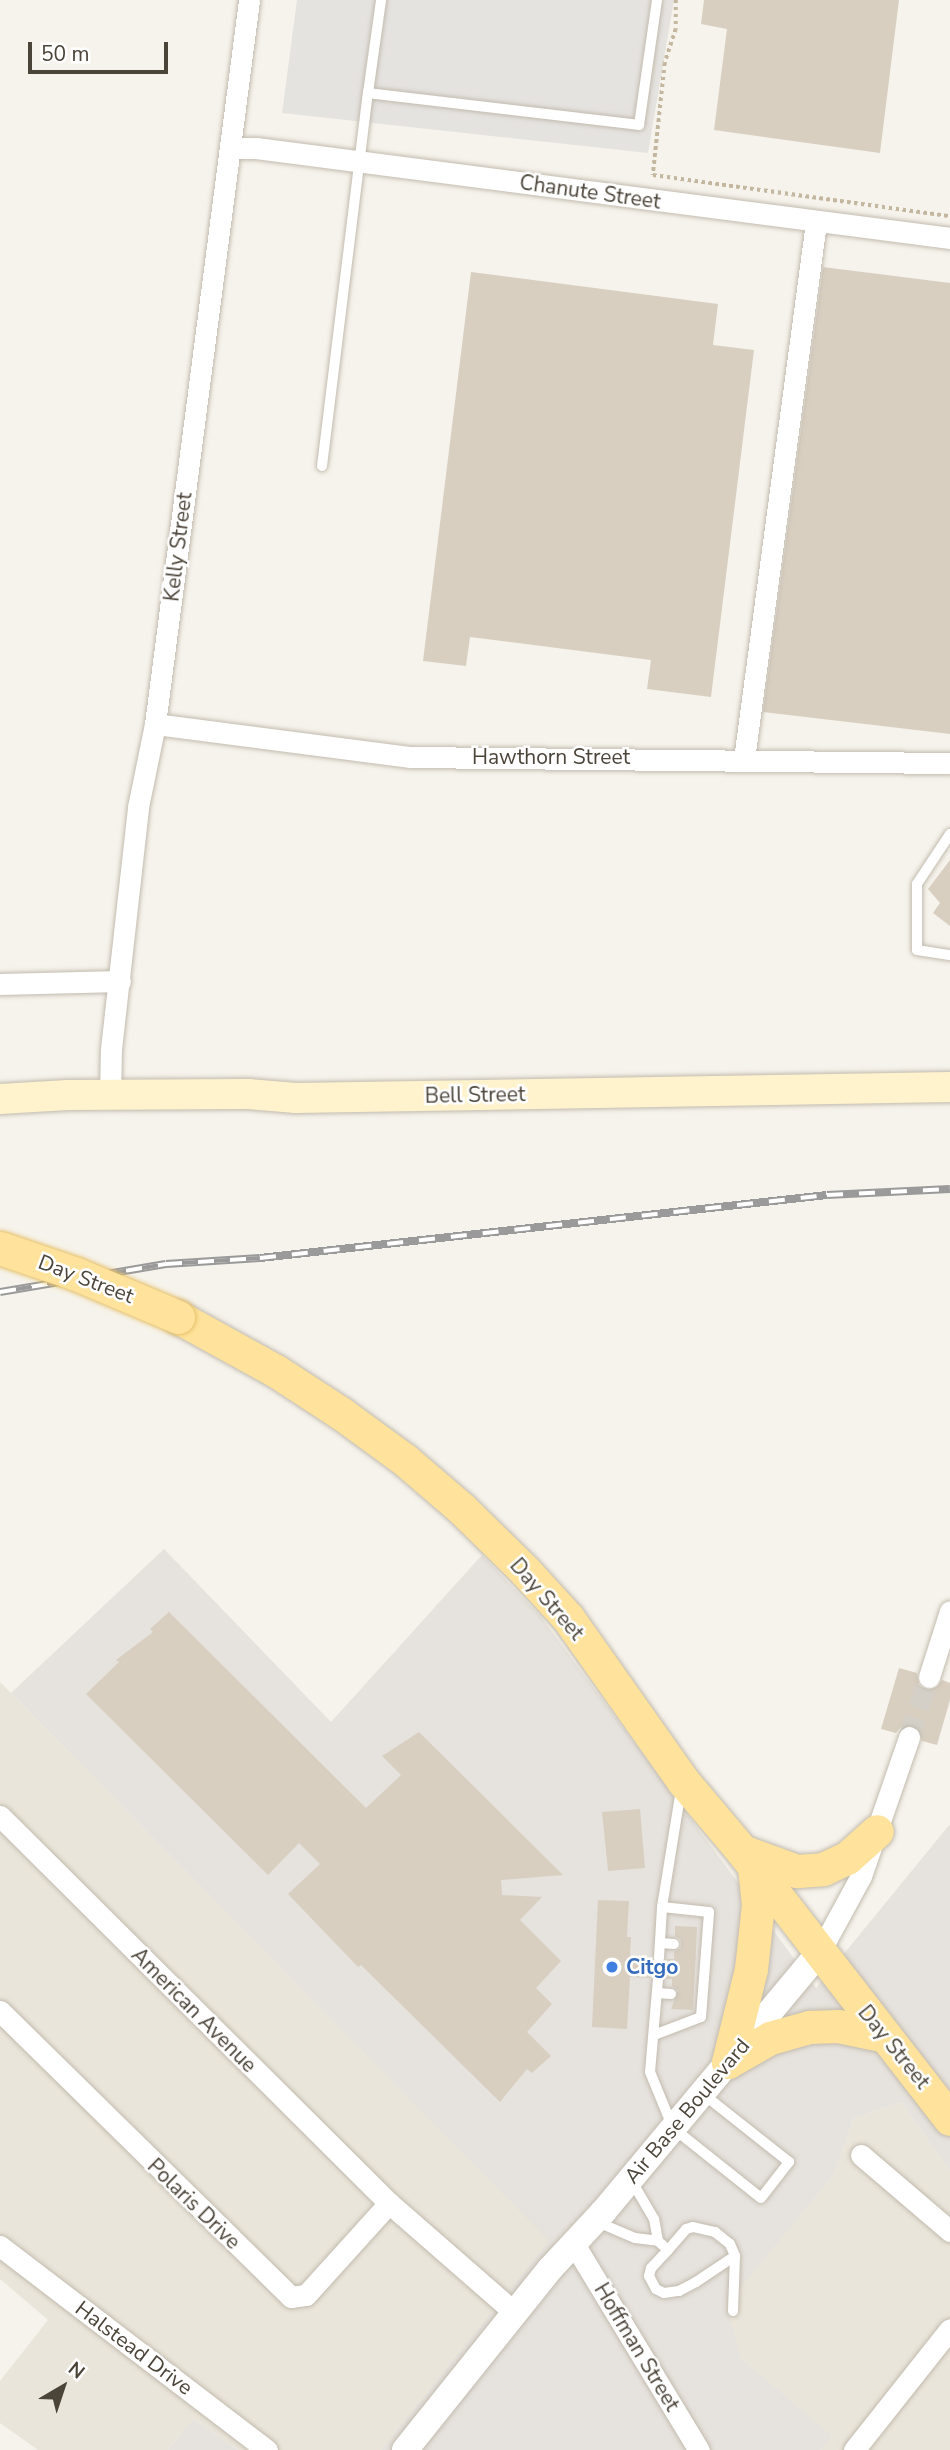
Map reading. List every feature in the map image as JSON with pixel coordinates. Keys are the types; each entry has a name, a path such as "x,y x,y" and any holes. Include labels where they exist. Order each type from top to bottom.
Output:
{"main road":[{"name":"Bell Street","path":"0,1099 248,1094 296,1098 950,1087"},
{"name":"Day Street","path":"0,1248 74,1273 178,1317 276,1371 405,1460 461,1508 568,1618 682,1781 748,1859 819,1954 950,2119"},
{"path":"728,2062 751,1969 758,1905 748,1859 797,1871 823,1869 847,1858 877,1831"},
{"path":"728,2062 770,2038 809,2027 838,2025 885,2036"}],"street":[{"name":"Kelly Street","path":"110,1095 111,1049 138,807 155,724 249,0"},
{"name":"Chanute Street","path":"230,148 360,161 950,238"},
{"path":"744,758 816,222"},
{"name":"Hawthorn Street","path":"155,724 410,757 744,758 950,763"},
{"path":"0,984 120,981"},
{"path":"929,1676 950,1611"},
{"name":"Air Base Boulevard","path":"405,2450 515,2313 819,1954 861,1876 909,1737"},
{"name":"American Avenue","path":"0,1816 389,2203 515,2313"},
{"name":"Polaris Drive","path":"0,2011 291,2297 306,2295 389,2203"},
{"path":"861,2155 950,2231"},
{"name":"Hoffman Street","path":"574,2244 699,2450"},
{"name":"Halstead Drive","path":"0,2246 267,2450"},
{"path":"854,2450 950,2329"}],"lane":[{"path":"322,466 380,0"},
{"path":"368,93 639,125 657,0"},
{"path":"950,834 916,884 917,950 950,956"},
{"path":"659,1958 662,1907 682,1781"},
{"path":"654,2035 701,2017 701,1946 709,1912 662,1907"},
{"path":"660,1943 674,1944"},
{"path":"658,1979 650,2072 673,2128 761,2198 789,2162 702,2093"},
{"path":"657,1993 671,1994"},
{"path":"631,2179 654,2219 658,2241"},
{"path":"595,2221 635,2238 658,2241 668,2250"},
{"path":"733,2311 735,2256 730,2244 715,2232 693,2227 686,2229 651,2268 649,2276 656,2289 664,2293 678,2291 696,2283 735,2256"}],"path":[{"path":"676,0 676,29 665,63 653,175 950,216"}],"shaded area":[{"path":"297,0 674,0 648,153 282,113"},
{"path":"164,1549 331,1722 482,1555 541,1617 816,1988 950,1824 950,2171 901,2102 854,2118 833,2176 726,2305 741,2358 832,2436 821,2450 381,2450 549,2241 11,1693"},
{"path":"0,1682 550,2241 381,2450 238,2450 193,2419 168,2450 38,2450 0,2423 0,2381 48,2320 0,2279"},
{"path":"901,2102 950,2171 950,2450 821,2450 831,2436 741,2358 725,2305 833,2176 854,2118"},
{"path":"193,2419 238,2450 168,2450"}],"building":[{"path":"704,0 899,0 880,153 714,130 727,29 701,24"},
{"path":"823,267 950,283 950,734 763,712"},
{"path":"471,272 718,304 713,345 754,350 711,697 647,689 651,660 470,637 466,666 423,661"},
{"path":"950,860 950,926 933,913 940,903 928,889"},
{"path":"169,1612 366,1808 401,1775 382,1756 419,1732 563,1875 501,1880 502,1895 542,1897 520,1920 561,1961 536,1988 552,2004 527,2032 551,2056 532,2073 527,2069 500,2102 361,1965 358,1967 288,1894 320,1864 299,1843 268,1875 86,1694 119,1662 116,1660 153,1632 150,1629"},
{"path":"899,1668 917,1673 919,1685 926,1690 937,1687 942,1680 950,1683 950,1700 937,1745 922,1741 919,1729 913,1724 901,1727 896,1733 881,1729"},
{"path":"640,1809 645,1868 608,1871 602,1812"},
{"name":"Citgo","path":"598,1900 629,1901 627,1937 631,1937 630,1957 651,1958 658,1966 667,1959 674,1959 674,1952 681,1948 681,1940 675,1936 675,1926 697,1927 693,2010 671,2009 678,1991 672,1986 672,1979 666,1979 658,1971 650,1978 630,1977 627,2029 592,2027"}],"tunnel":[{"path":"909,1737 929,1677"}],"railway":[{"path":"0,1292 166,1264 260,1258 827,1195 950,1189"}],"place":[{"name":"Citgo","path":"612,1967"}]}
